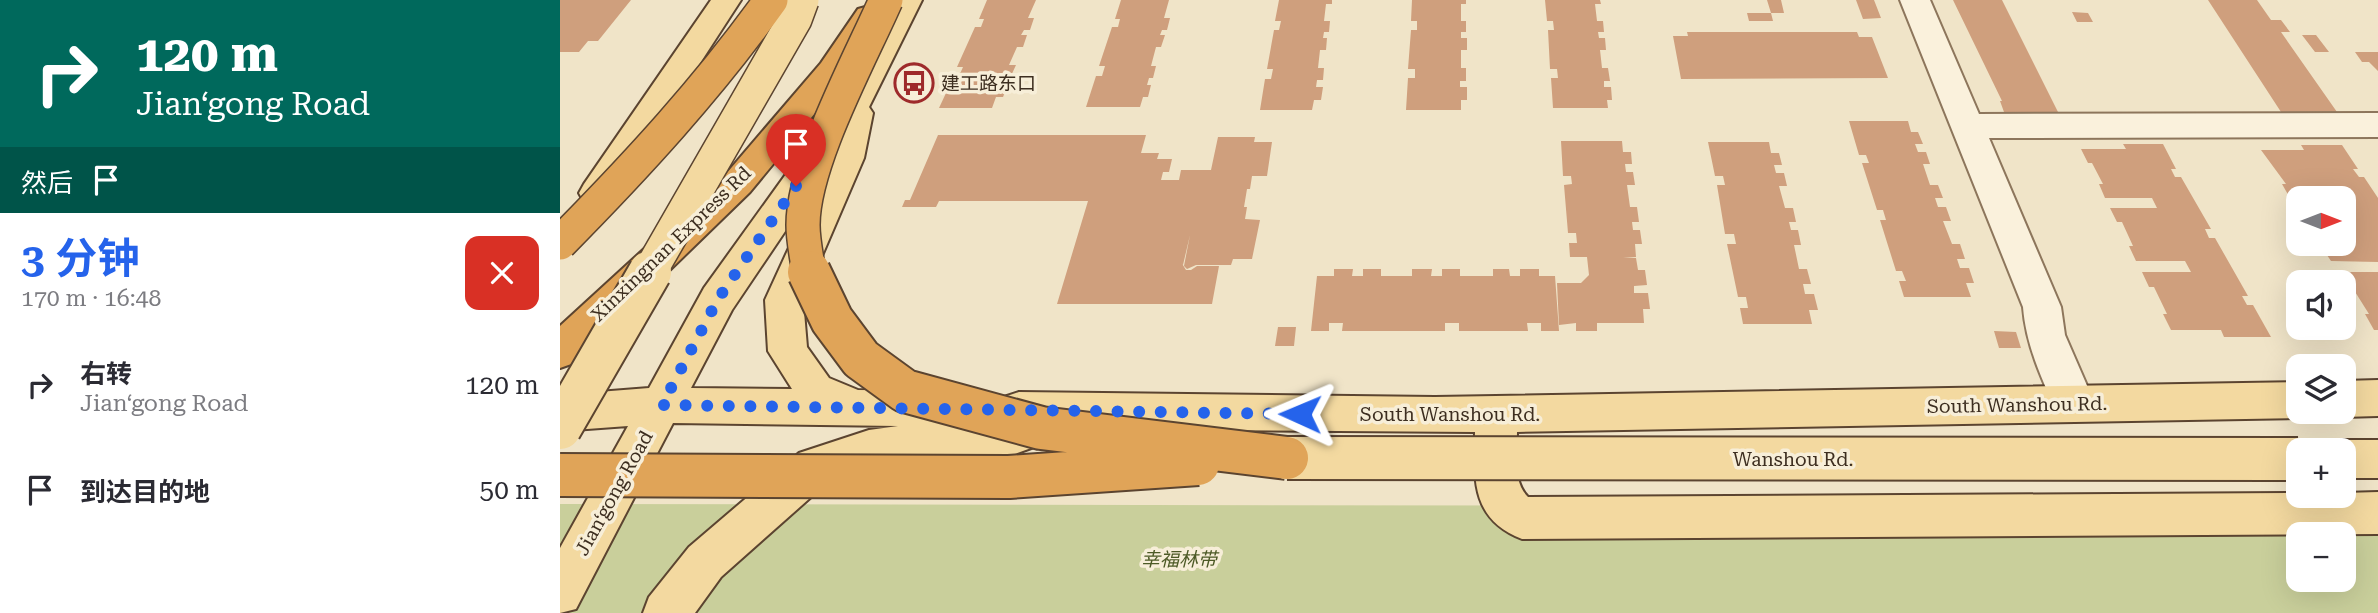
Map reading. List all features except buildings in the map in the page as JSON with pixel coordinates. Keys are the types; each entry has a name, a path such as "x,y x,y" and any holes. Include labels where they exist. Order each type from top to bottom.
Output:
{"highway":[{"path":"560,243 629,174 682,114 749,32 771,0"},
{"name":"Xinxingnan Express Rd","path":"560,351 738,183 832,71 879,0"},
{"path":"886,0 825,136 811,181 803,224 809,275 832,320 861,359 905,391 1041,428 1287,458"},
{"path":"560,475 1009,478 1287,458"}],"main road":[{"path":"560,249 726,0"},
{"path":"560,428 788,31 802,0"},
{"name":"Jian‘gong Road","path":"560,593 718,299 859,96 907,0"},
{"path":"856,408 815,390 788,351 784,300 848,158 859,96"},
{"path":"2356,399 2378,398"},
{"name":"South Wanshou Rd.","path":"560,413 662,405 1496,414 2286,400"},
{"path":"666,613 705,562 814,467 869,449 906,444 993,443 1084,411"},
{"path":"1496,414 1499,498 1508,512 1521,519 2378,513"},
{"name":"Wanshou Rd.","path":"1287,458 2286,459"},
{"path":"2356,459 2378,459"}],"street":[{"path":"1915,0 2042,307 2045,335 2074,404"},
{"path":"1967,125 2378,125"}],"green space":[{"name":"幸福林带","path":"560,504 2378,507 2378,613 560,613"}],"place":[{"name":"建工路东口","path":"914,83"}],"route":[{"path":"796,186 718,299 662,405 1300,414"}]}
